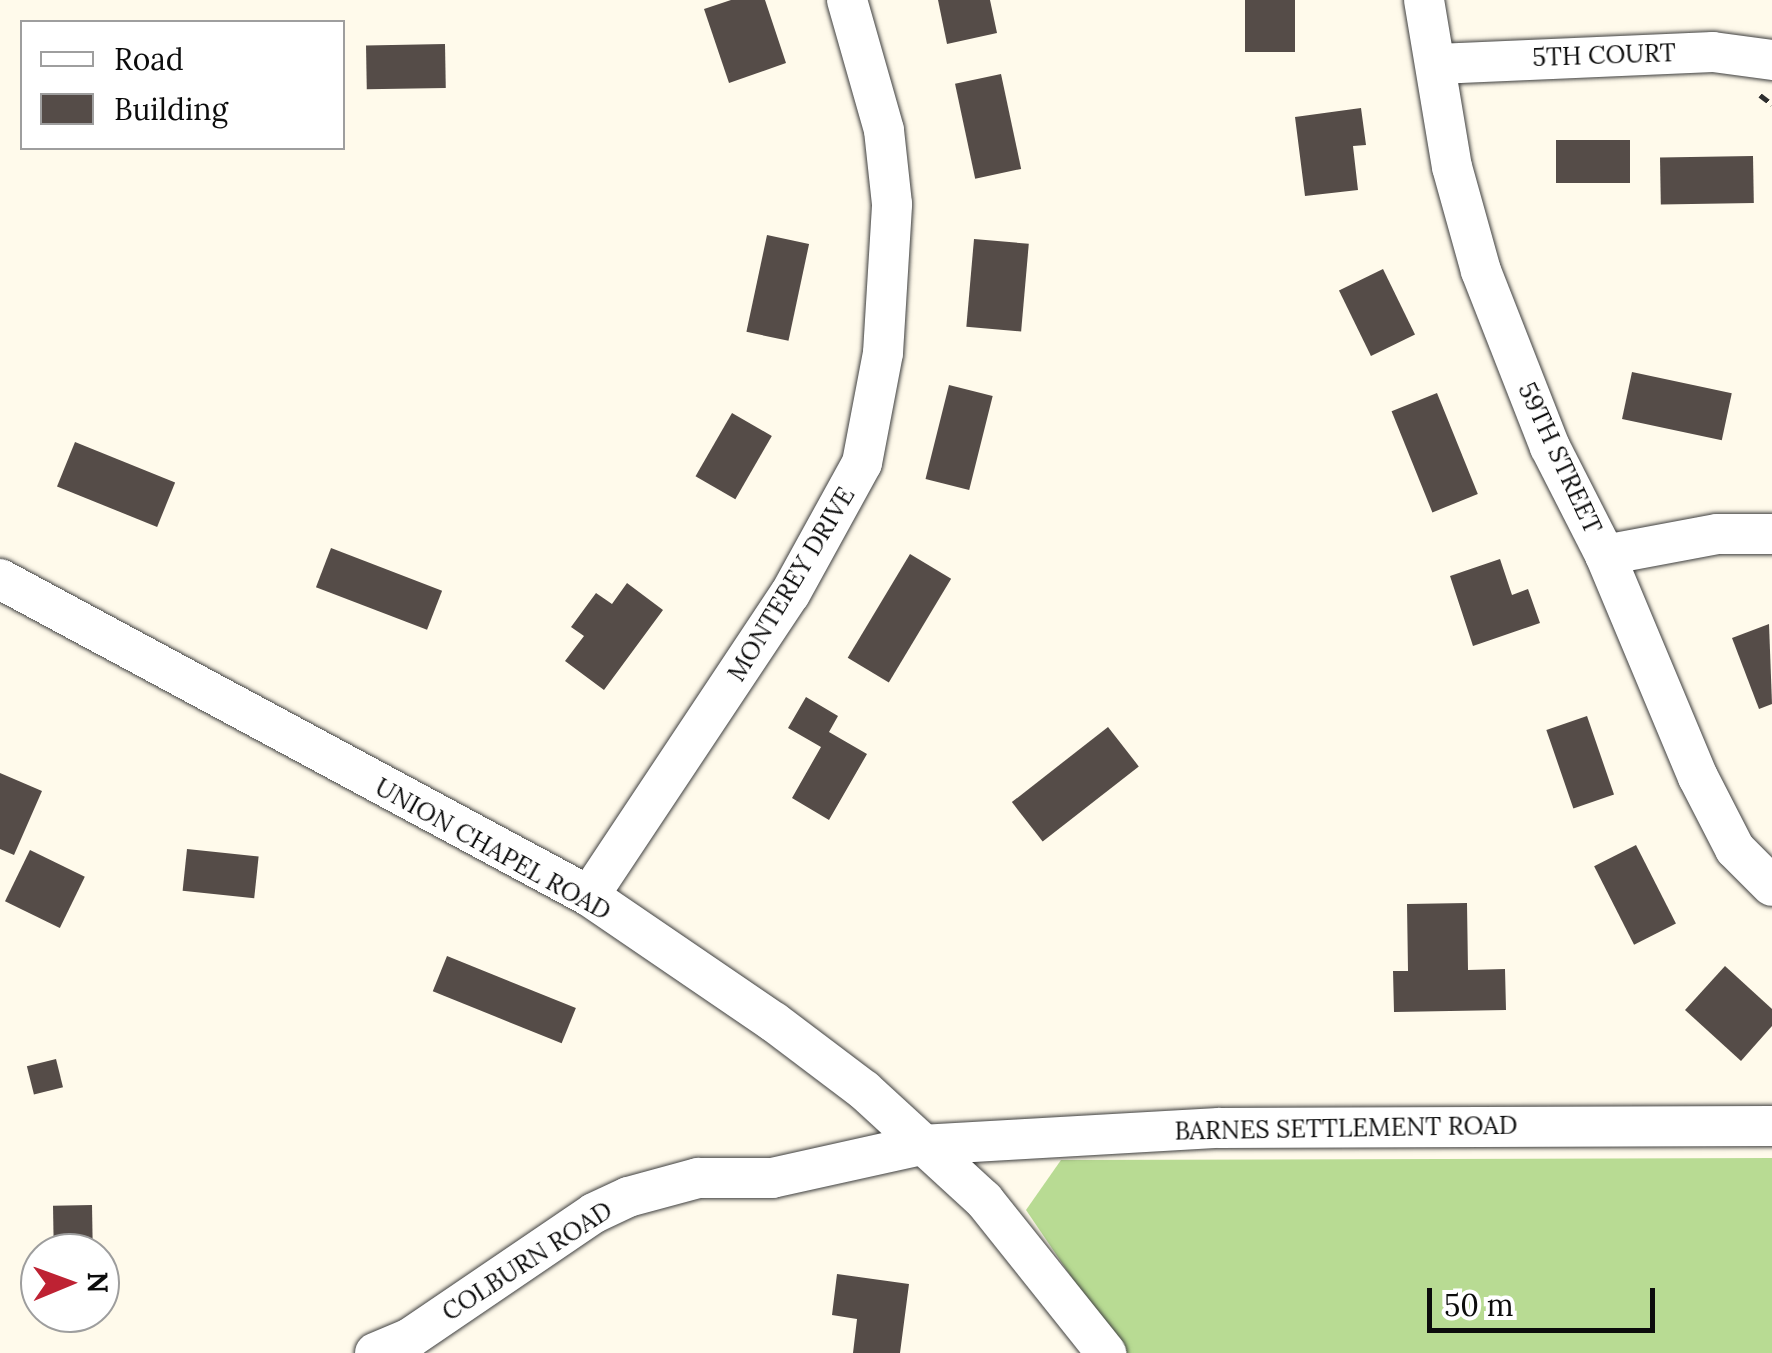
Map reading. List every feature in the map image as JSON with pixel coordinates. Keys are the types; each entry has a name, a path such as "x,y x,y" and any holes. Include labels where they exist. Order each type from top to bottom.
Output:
{"street":[{"name":"MONTEREY DRIVE","path":"588,896 790,594 862,463 883,353 892,204 884,130 847,0"},
{"name":"59TH STREET","path":"1424,0 1452,167 1481,271 1550,448 1605,556 1706,792 1735,849 1772,886"},
{"name":"5TH COURT","path":"1436,64 1714,52 1772,60"},
{"path":"1605,556 1717,534 1772,534"},
{"name":"UNION CHAPEL ROAD","path":"0,580 588,896 774,1022 864,1090 984,1200 1106,1353"},
{"name":"BARNES SETTLEMENT ROAD","path":"921,1145 1220,1128 1772,1126"},
{"name":"COLBURN ROAD","path":"375,1353 410,1338 562,1233 628,1197 698,1178 772,1178 921,1145"}],"green space":[{"path":"1772,1158 1772,1353 1123,1353 1026,1210 1061,1160"}],"building":[{"path":"731,0 765,0 786,63 729,83 704,9"},
{"path":"938,0 990,0 997,33 947,44"},
{"path":"1245,0 1295,0 1295,52 1245,52"},
{"path":"445,44 446,88 367,89 366,45"},
{"path":"1001,74 1021,169 975,179 955,84"},
{"path":"1361,108 1366,145 1353,146 1358,190 1305,196 1295,117"},
{"path":"1556,140 1630,140 1630,183 1556,183"},
{"path":"1753,156 1754,203 1661,205 1660,158"},
{"path":"767,235 809,244 788,341 746,332"},
{"path":"974,239 1029,244 1021,331 966,327"},
{"path":"1383,269 1415,335 1371,356 1339,290"},
{"path":"1632,372 1732,393 1722,440 1622,419"},
{"path":"949,385 993,396 969,490 926,479"},
{"path":"1437,393 1478,494 1432,512 1392,411"},
{"path":"732,413 772,436 735,499 696,476"},
{"path":"75,442 175,482 157,527 57,487"},
{"path":"331,548 442,591 427,630 316,587"},
{"path":"910,554 951,579 889,682 848,658"},
{"path":"1500,559 1512,595 1528,589 1540,623 1473,646 1450,576"},
{"path":"627,583 663,610 604,690 565,661 584,636 571,627 596,593 612,604"},
{"path":"1769,624 1772,704 1759,709 1732,638"},
{"path":"806,697 838,716 829,732 867,754 829,820 792,798 821,747 788,728"},
{"path":"1587,716 1614,794 1573,808 1546,730"},
{"path":"1108,727 1139,766 1043,842 1012,802"},
{"path":"0,773 42,791 14,855 0,849"},
{"path":"1636,845 1676,923 1634,945 1594,866"},
{"path":"187,849 259,857 254,898 183,891"},
{"path":"30,850 85,877 60,928 5,901"},
{"path":"1467,903 1468,970 1505,969 1506,1010 1394,1012 1393,971 1408,971 1407,904"},
{"path":"447,956 576,1008 562,1043 433,991"},
{"path":"1725,966 1772,1009 1772,1026 1741,1061 1685,1010"},
{"path":"56,1059 63,1087 34,1094 27,1066"},
{"path":"92,1205 92,1233 53,1233 53,1206"},
{"path":"837,1274 909,1284 900,1353 853,1353 857,1319 832,1315"}]}
